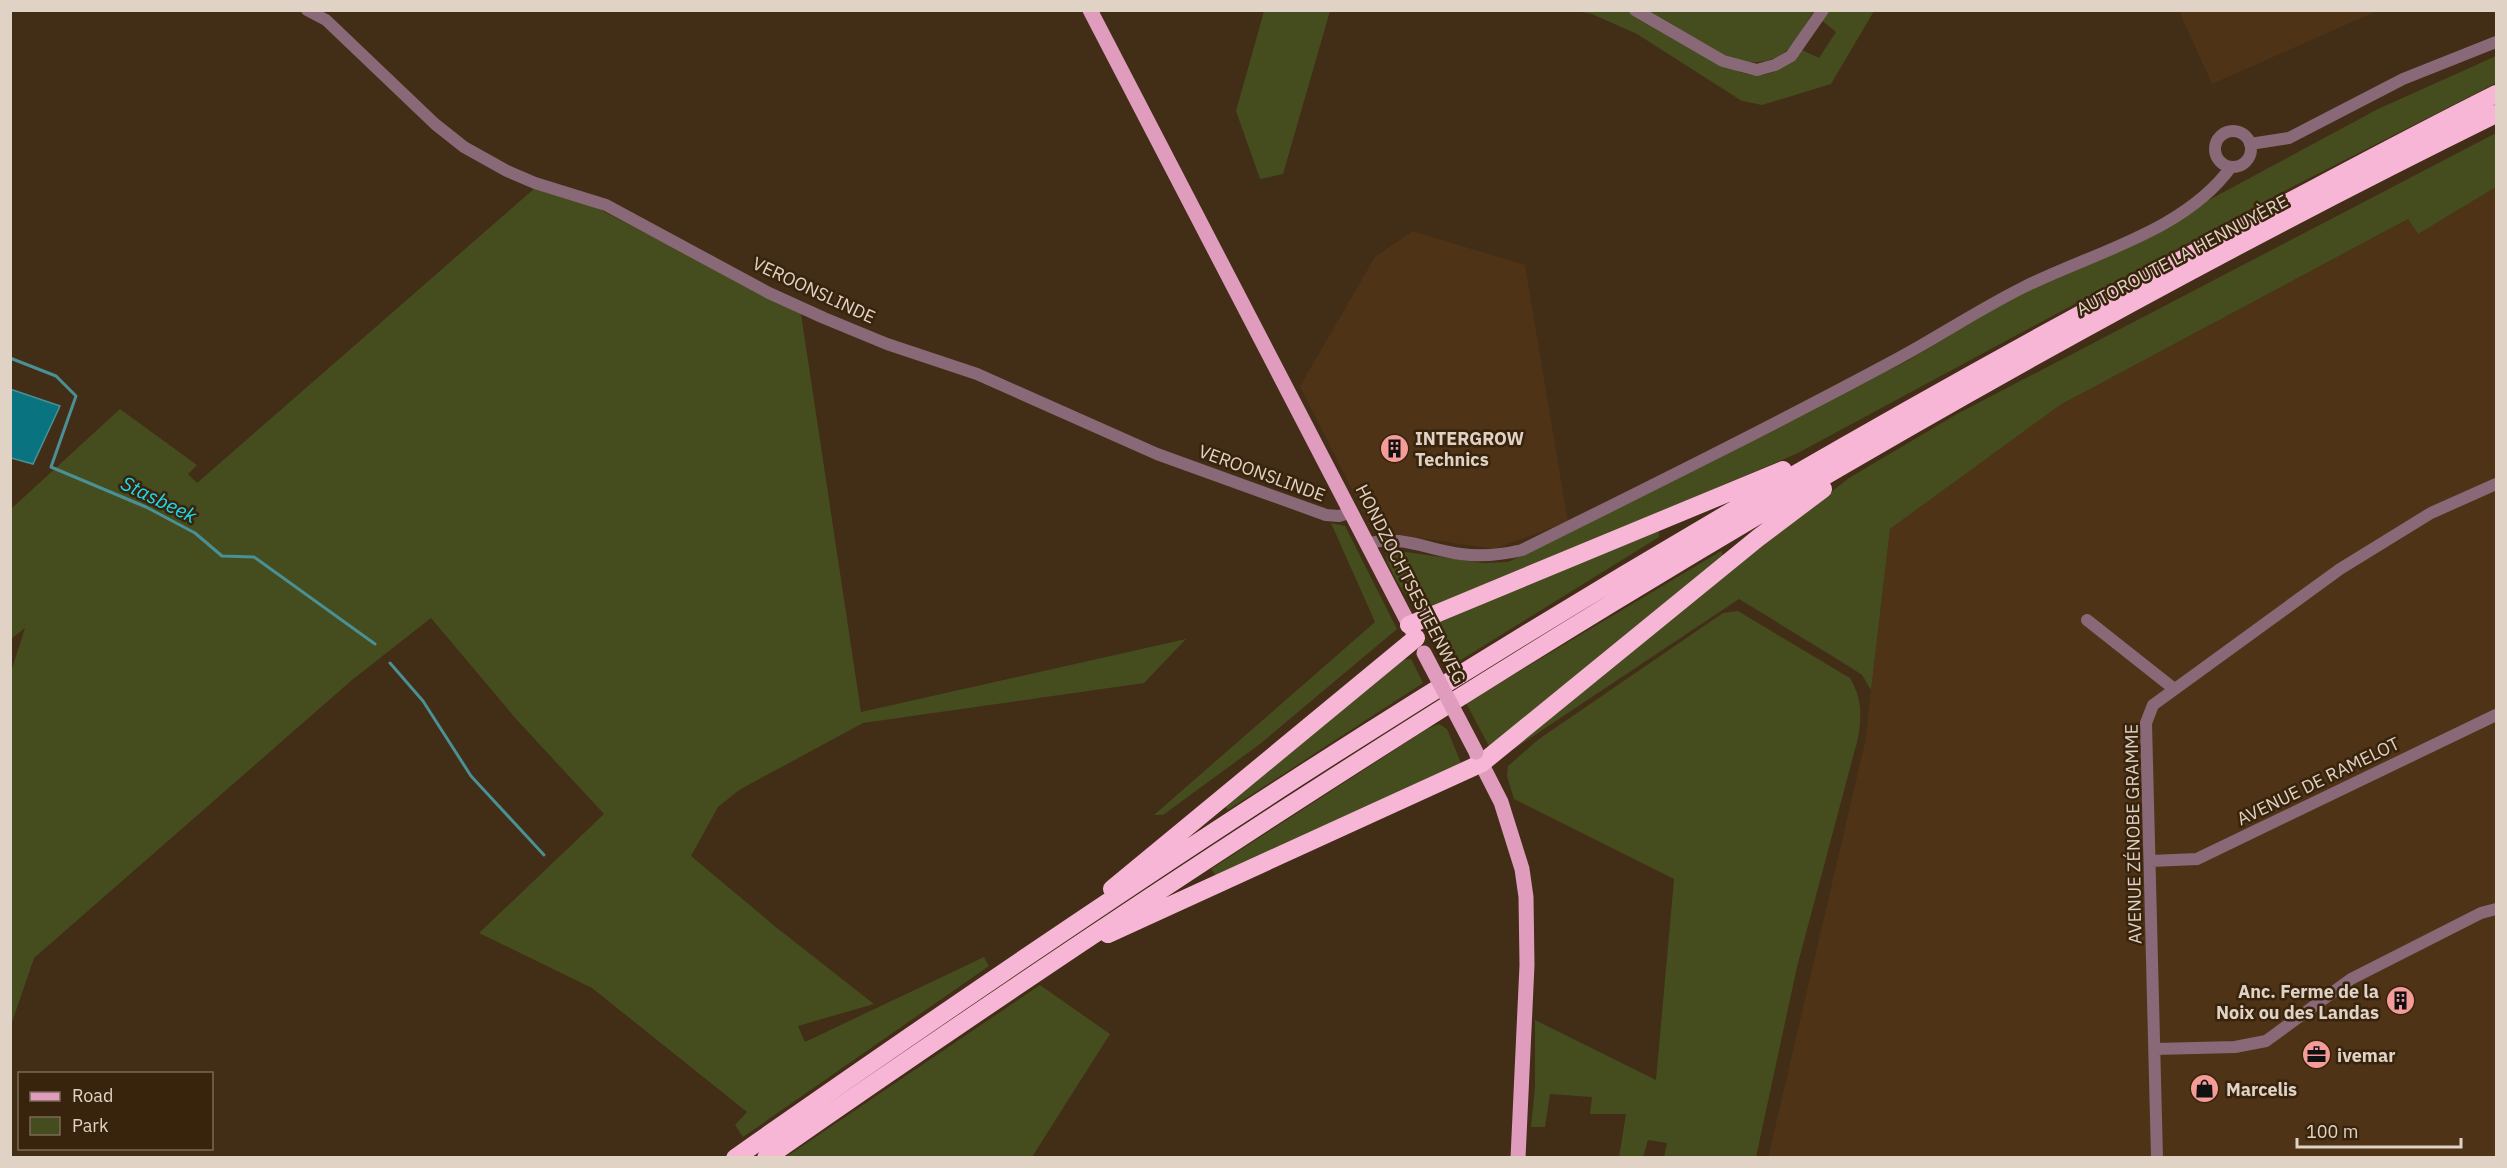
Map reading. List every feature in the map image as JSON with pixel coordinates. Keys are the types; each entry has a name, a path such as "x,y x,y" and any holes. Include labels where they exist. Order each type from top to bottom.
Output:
{"highway":[{"name":"AUTOROUTE LA HENNUYÈRE","path":"1892,417 2098,304 2496,94"},
{"name":"AUTOROUTE LA HENNUYÈRE","path":"1072,946 1478,684 1891,438 2243,245 2496,114"},
{"path":"1093,911 1117,882 1416,638 1892,417"},
{"path":"735,1158 1093,911 1467,671 1892,417"},
{"path":"766,1158 1072,946 1115,931 1479,758 1758,538 1833,482 1890,448 1915,425"}],"main road":[{"name":"HONDZOCHTSESTEENWEG","path":"1090,10 1501,802 1522,869 1526,897 1527,965 1518,1158"}],"street":[{"name":"VEROONSLINDE","path":"307,10 326,21 435,124 464,147 507,171 535,183 606,205 769,293 824,318 887,344 977,374 1157,454 1326,515 1339,516 1352,512"},
{"path":"1635,10 1723,61 1757,70 1775,65 1791,56 1823,10"},
{"path":"2250,144 2289,138 2403,79 2496,42"},
{"path":"2233,131 2244,135 2250,144 2248,158 2241,165 2231,167 2221,163 2215,153 2218,138 2233,131"},
{"path":"1368,544 1377,540 1396,541 1461,554 1495,556 1522,550 1744,439 1897,359 2022,288 2157,226 2198,202 2208,190 2220,183 2231,167"},
{"name":"AVENUE ZÉNOBE GRAMME","path":"2157,1158 2146,723 2153,705 2173,688 2367,552 2431,513 2496,484"},
{"path":"2087,620 2173,688"},
{"name":"AVENUE DE RAMELOT","path":"2151,861 2197,859 2496,715"},
{"path":"2155,1049 2242,1047 2266,1041 2351,979 2474,917 2496,909"}],"shaded area":[{"path":"2179,11 2377,11 2212,84"},
{"path":"2496,187 2496,1157 1768,1158 1865,742 1890,529 2060,405 2408,219 2418,234"},
{"path":"1412,231 1525,265 1568,522 1494,549 1373,531 1300,386 1375,257"}],"green space":[{"path":"1264,11 1330,11 1283,174 1260,179 1236,111"},
{"path":"1577,11 1630,11 1740,72 1759,75 1781,68 1800,49 1819,58 1836,32 1820,19 1826,11 1874,11 1831,84 1762,105 1742,101 1637,34 1592,14"},
{"path":"1644,11 1814,11 1785,52 1768,60 1750,62 1732,59 1694,42"},
{"path":"2496,56 2496,83 2290,188 1796,454 1425,612 1401,588 1393,573 1386,557 1392,550 1483,563 1508,562 1907,361 2011,299 2166,223 2378,109"},
{"path":"2496,133 2496,187 2418,234 2408,219 2060,405 1890,529 1871,690 1862,675 1739,599 1514,749 1510,745 1849,478 1957,414"},
{"path":"535,188 595,207 801,314 861,712 1186,639 1144,683 863,723 739,790 718,807 691,856 777,928 874,1004 798,1026 805,1042 984,957 989,966 743,1137 735,1125 747,1112 592,988 479,933 604,814 516,719 431,618 352,680 34,958 11,1025 10,675 25,628 11,639 11,509 120,409 197,465 188,474 197,483"},
{"path":"1331,523 1345,526 1397,629 1260,744 1163,815 1154,815 1375,622"},
{"path":"1659,527 1659,537 1448,668 1426,626"},
{"path":"1721,551 1725,558 1490,748 1466,703"},
{"path":"1738,611 1850,678 1860,707 1858,738 1797,967 1756,1157 1664,1157 1667,1143 1648,1140 1643,1157 1619,1157 1626,1114 1590,1114 1592,1097 1550,1094 1545,1127 1531,1127 1535,1087 1535,1020 1656,1080 1674,879 1514,799 1507,776 1508,766 1539,739 1723,613"},
{"path":"1411,659 1423,683 1228,810 1223,804 1399,660"},
{"path":"1439,724 1447,729 1461,763 1216,876 1211,869 1427,729"},
{"path":"1040,985 1110,1034 1032,1157 786,1157"}],"water":[{"path":"10,389 60,406 33,464 11,458"}],"waterway":[{"name":"Stasbeek","path":"10,358 56,376 76,396 51,467 146,507 195,533 222,556 254,557 375,644"},
{"name":"Stasbeek","path":"390,663 423,701 471,776 544,855"}],"place":[{"name":"INTERGROW Technics","path":"1394,448"},
{"name":"Anc. Ferme de la Noix ou des Landas","path":"2400,1001"},
{"name":"ivemar","path":"2316,1055"},
{"name":"Marcelis","path":"2205,1089"}]}
